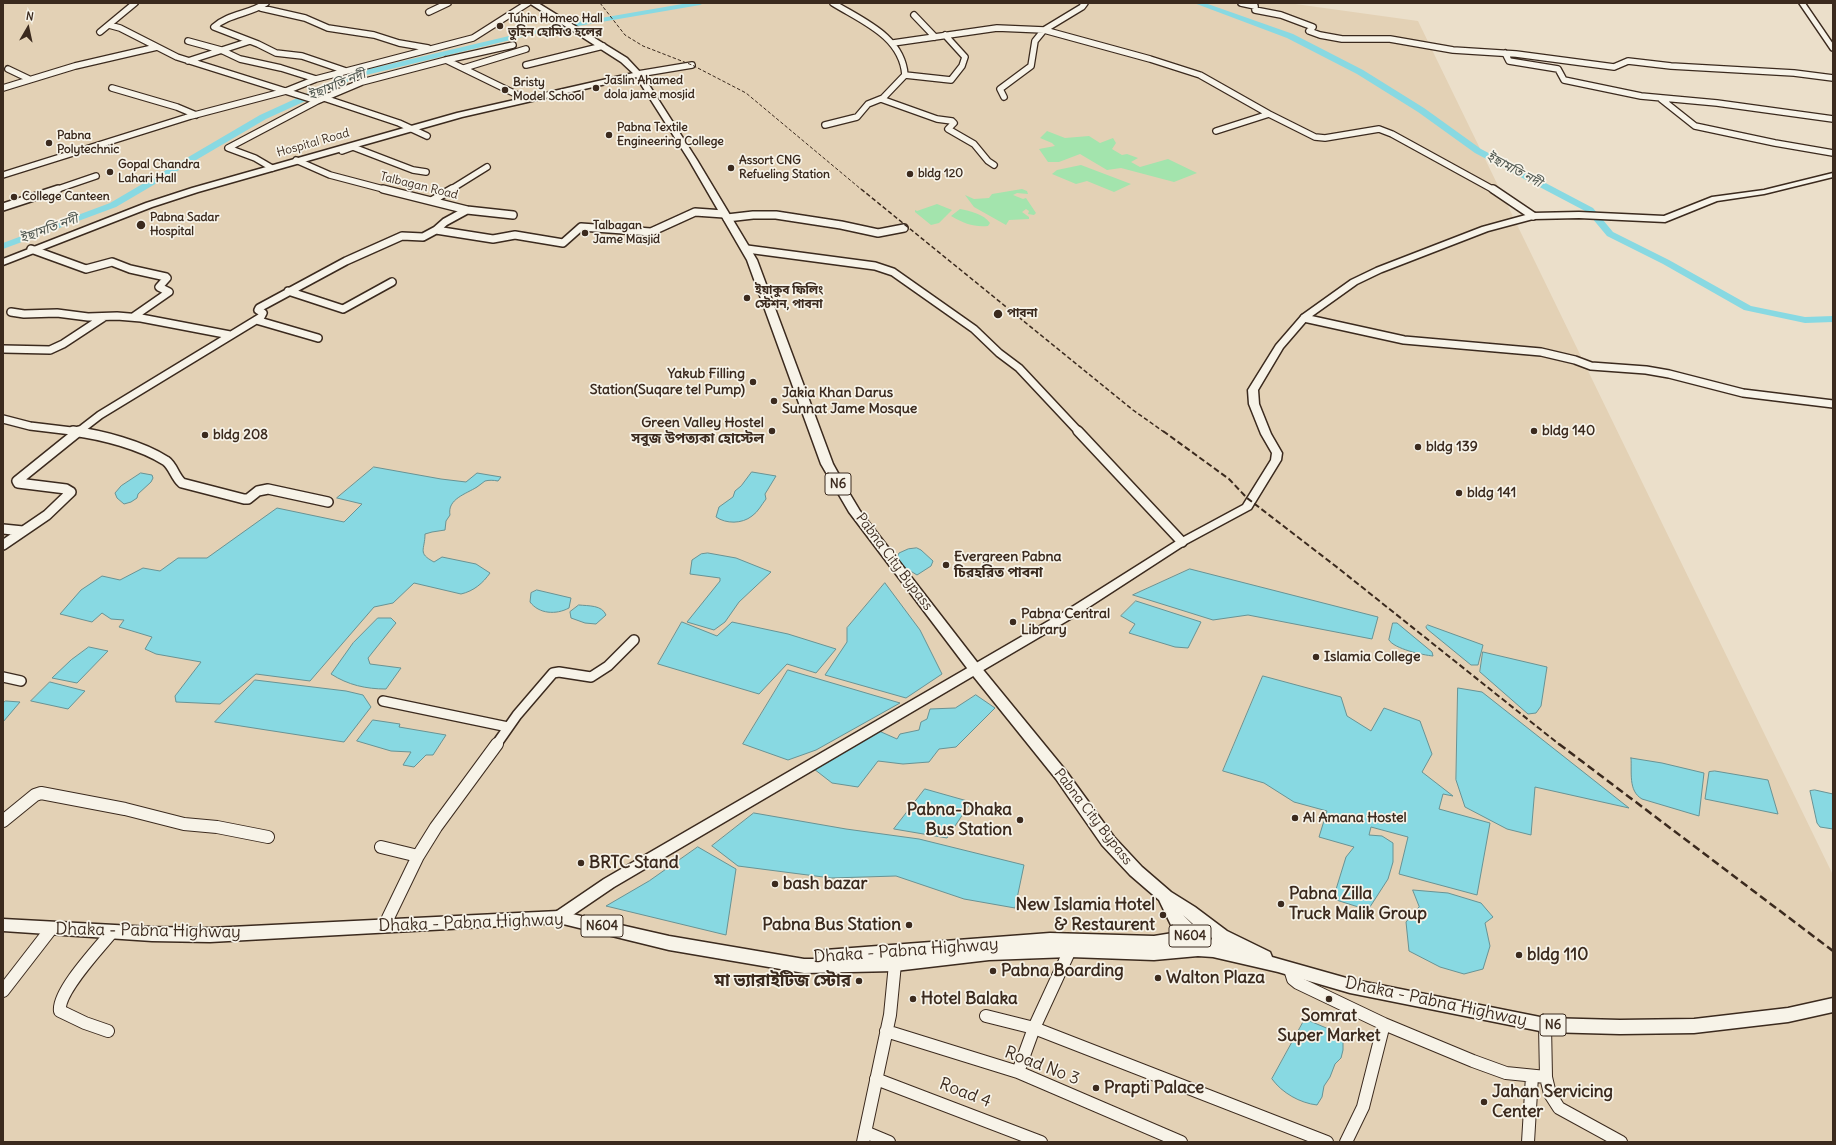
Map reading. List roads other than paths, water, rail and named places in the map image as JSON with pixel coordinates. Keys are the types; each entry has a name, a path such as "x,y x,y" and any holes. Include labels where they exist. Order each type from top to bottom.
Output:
{"highway":[{"name":"Pabna City Bypass","path":"533,3 624,60 638,74 693,160 725,216 747,250 827,464 855,512 974,669 1061,775 1108,841 1136,871 1165,896 1189,911 1204,938"},
{"name":"Dhaka - Pabna Highway","path":"3,920 155,929 284,925 549,910 564,914 572,919 669,943 805,962 895,964 957,952 1050,940 1154,948"},
{"name":"Dhaka - Pabna Highway","path":"3,926 112,932 210,935 564,914"},
{"name":"Dhaka - Pabna Highway","path":"805,962 850,957 957,952 989,953 1154,948 1204,938 1284,967 1350,986 1545,1025 1620,1028 1694,1026 1788,1015 1833,1005"}],"main road":[{"path":"1802,3 1833,49"},
{"name":"Hospital Road","path":"3,262 170,197 409,128 526,99 638,74"},
{"path":"564,914 609,883 887,722 974,669 1068,615 1182,542 1247,506 1276,460 1277,453 1266,434 1254,404 1254,390 1279,347 1304,318 1354,282 1379,270 1485,229 1533,216 1579,215 1664,219 1715,198 1764,192 1833,175"}],"street":[{"path":"100,32 135,3"},
{"path":"261,8 266,3"},
{"path":"429,12 448,3"},
{"path":"3,175 196,115 286,91 316,79 372,66 476,36 528,3"},
{"path":"833,3 884,35 893,43 902,63 905,75"},
{"path":"1004,97 1000,90 1031,66 1035,41 1044,30 1082,7 1085,3"},
{"path":"1241,3 1255,6 1255,10 1281,15 1313,27 1309,31 1320,35 1348,40 1361,38 1390,39 1453,50 1505,53 1614,67 1628,60 1671,66 1794,73 1833,78"},
{"path":"346,71 302,56 275,53 250,41 214,27 244,12 261,8 305,18 331,28 374,35 399,43 432,49"},
{"path":"914,15 936,37"},
{"path":"109,25 120,28 188,61 314,100"},
{"path":"893,43 997,28 1044,30 1150,59 1200,75 1269,114 1315,137 1325,138 1379,129 1392,134 1486,184 1533,216"},
{"path":"905,75 951,80 962,66 965,57 945,35"},
{"path":"188,41 221,50 240,59 281,68 316,79"},
{"path":"188,61 250,41"},
{"path":"272,168 255,158 228,148 314,100 324,98 362,82 446,60 512,45"},
{"path":"526,65 603,46"},
{"path":"5,86 75,66 157,47"},
{"path":"464,68 526,49"},
{"path":"1505,53 1509,61 1558,69 1564,80 1641,96 1724,104 1833,119"},
{"path":"446,60 526,99"},
{"path":"638,74 692,65"},
{"path":"8,70 29,80"},
{"path":"824,125 857,117 870,103 880,99 897,86 905,75"},
{"path":"112,88 177,107 196,115"},
{"path":"324,98 352,106 427,136"},
{"path":"880,99 910,108 937,119 952,121 954,123 948,129 974,144 988,161 994,165"},
{"path":"1661,99 1695,126 1768,142 1833,153"},
{"path":"1216,131 1269,114"},
{"path":"333,150 339,152 353,148 412,170 426,172"},
{"name":"Talbagan Road","path":"296,160 313,169 334,176 467,210"},
{"path":"432,200 487,167"},
{"path":"3,207 96,176"},
{"path":"467,210 513,215"},
{"name":"Talbagan Road","path":"436,230 445,222 467,210"},
{"path":"3,545 65,499 71,492 64,489 18,483 17,481 79,431 100,415 256,320 263,315 263,312 258,310 259,308 346,261 402,236 423,237 436,230 493,239 500,239 515,235 563,243 581,228 651,232 695,212 725,216 764,214 783,216 841,225 878,233 904,228"},
{"path":"31,250 86,269 112,262 130,269 166,277 167,278 159,286 169,292 133,317"},
{"path":"747,250 875,266 893,272 906,280 974,329 999,353 1019,368 1182,542"},
{"path":"288,291 343,309 392,282"},
{"path":"12,312 24,314 57,313 104,317 133,317 176,324 230,336"},
{"path":"3,349 50,350 63,344 104,317"},
{"path":"1304,318 1404,340 1541,352 1575,360 1591,366 1646,370 1670,374 1700,384 1743,393 1833,404"},
{"path":"256,320 318,338"},
{"path":"3,419 30,426 79,431 124,442 167,462 176,479 182,482 244,499 248,499 258,491 268,489 328,502"},
{"path":"3,529 23,531"},
{"path":"388,918 418,856 436,827 476,774 508,727 553,673 559,672 591,678 608,666 634,640"},
{"path":"3,677 21,681"},
{"path":"383,701 508,727"},
{"path":"3,821 35,795 41,793 184,824 217,826 268,837"},
{"path":"381,847 418,856"},
{"path":"3,991 51,929"},
{"path":"108,1032 60,1011 59,1004 64,994 91,957 112,932"},
{"path":"1018,1072 1034,1028 1070,950"},
{"path":"889,1142 864,1137 890,1015 895,964"},
{"path":"1284,967 1298,983 1384,1024 1506,1073 1546,1077"},
{"path":"986,1016 1034,1028 1327,1142"},
{"path":"1346,1142 1363,1107 1384,1024"},
{"path":"1545,1025 1546,1077 1550,1094 1560,1108 1621,1142"},
{"name":"Road No 3","path":"886,1031 1018,1072 1181,1142"},
{"path":"1528,1142 1532,1076"},
{"name":"Road 4","path":"876,1078 1041,1142"}],"water":[{"path":"374,467 466,482 477,473 501,477 498,481 485,481 454,501 451,505 450,515 446,521 445,530 425,534 423,548 425,556 434,562 442,557 476,564 490,573 478,586 466,593 461,594 414,583 393,603 374,607 310,681 256,674 220,704 176,702 175,696 201,662 156,654 145,649 152,637 119,627 124,620 111,619 102,613 92,622 60,614 81,590 102,576 120,580 143,568 160,571 178,558 207,558 277,508 344,522 362,504 337,498"},
{"path":"752,472 776,476 765,494 766,499 758,510 748,519 739,522 724,521 716,517 719,507 733,497 735,491"},
{"path":"141,473 152,475 153,478 151,482 138,494 137,498 124,504 117,498 115,493 121,486"},
{"path":"917,548 933,561 931,566 917,575 904,567 897,557 899,553 908,549"},
{"path":"708,553 736,558 771,572 739,602 725,622 714,630 687,622 720,581 720,578 690,574 692,560 701,554"},
{"path":"1190,569 1378,617 1372,639 1248,615 1213,620 1133,595"},
{"path":"885,583 920,630 942,674 906,698 825,675 847,642 847,628"},
{"path":"537,590 571,598 569,608 559,612 548,612 538,609 530,602 531,593"},
{"path":"1136,601 1201,622 1188,648 1175,647 1129,633 1135,624 1121,616"},
{"path":"579,605 602,609 606,615 596,624 585,623 571,618 570,612"},
{"path":"378,618 391,618 396,623 368,658 370,664 401,668 386,689 357,686 331,674 353,643"},
{"path":"682,622 717,636 732,622 788,634 836,649 816,673 787,664 759,694 658,664"},
{"path":"1393,623 1397,623 1432,652 1433,656 1409,651 1392,643 1389,640"},
{"path":"1428,625 1483,645 1478,665 1471,665 1427,629 1426,627"},
{"path":"89,647 108,651 77,683 52,678 71,660"},
{"path":"1483,652 1547,667 1541,706 1536,713 1528,714 1480,672"},
{"path":"788,670 900,703 816,750 788,760 743,744"},
{"path":"1263,676 1341,697 1347,716 1371,731 1384,708 1420,721 1432,754 1422,772 1453,796 1443,794 1439,809 1490,823 1477,895 1399,874 1408,837 1371,827 1369,835 1382,836 1393,843 1393,862 1388,879 1368,910 1333,899 1346,857 1354,847 1319,837 1327,811 1294,802 1264,783 1223,771"},
{"path":"255,680 346,691 363,695 371,707 344,742 215,722"},
{"path":"50,682 85,691 68,709 31,701"},
{"path":"1458,688 1482,692 1629,808 1535,787 1531,835 1507,829 1465,807 1456,780"},
{"path":"976,695 995,708 956,747 939,749 929,762 903,764 878,761 858,787 832,783 814,769 879,731 897,739 900,734 919,730 921,722 927,719 930,709 955,708"},
{"path":"6,701 20,702 3,722 3,703"},
{"path":"373,720 400,724 399,727 446,735 433,755 426,755 414,767 403,765 411,752 391,751 357,741"},
{"path":"1631,758 1662,763 1704,773 1699,816 1642,799 1638,796 1632,781"},
{"path":"1715,771 1768,780 1778,814 1705,799 1709,772"},
{"path":"925,789 971,802 947,838 894,829"},
{"path":"1815,790 1833,794 1833,829 1820,827 1817,823 1810,791"},
{"path":"754,813 846,829 919,839 1024,865 1015,908 964,899 896,876 831,878 738,866 712,846"},
{"path":"698,847 736,869 726,935 606,906 649,881"},
{"path":"1413,890 1448,893 1481,903 1493,917 1485,923 1490,946 1483,969 1464,974 1440,967 1409,951 1406,922 1419,907"},
{"path":"1305,1019 1343,1035 1343,1050 1341,1058 1335,1064 1330,1077 1324,1086 1322,1097 1317,1105 1298,1100 1281,1089 1272,1079"}],"waterway":[{"name":"ইছামতি নদী","path":"3,246 113,205 263,117 355,75 543,30 700,3"},
{"name":"ইছামতি নদী","path":"1198,3 1290,36 1360,72 1421,110 1478,151 1590,210 1610,234 1666,262 1748,308 1805,320 1833,319"}],"railway":[{"path":"600,3 625,35 643,46 692,65 746,93 862,190"},
{"path":"861,189 1133,410 1164,432"},
{"path":"1163,431 1229,479 1247,498 1338,568 1560,745"},
{"path":"1559,744 1833,951"}],"place":[{"name":"Tuhin Homeo Hall তুহিন হোমিও হলের","path":"500,26"},
{"name":"Jaslin Ahamed dola jame mosjid","path":"596,88"},
{"name":"Bristy Model School","path":"505,90"},
{"name":"Pabna Textile Engineering College","path":"609,135"},
{"name":"Pabna Polytechnic","path":"49,143"},
{"name":"Assort CNG Refueling Station","path":"731,168"},
{"name":"Gopal Chandra Lahari Hall","path":"110,172"},
{"name":"bldg 120","path":"910,174"},
{"name":"College Canteen","path":"14,197"},
{"name":"Pabna Sadar Hospital","path":"141,225"},
{"name":"Talbagan Jame Masjid","path":"585,233"},
{"name":"ইয়াকুব ফিলিং স্টেশন, পাবনা","path":"747,298"},
{"name":"পাবনা","path":"998,314"},
{"name":"Yakub Filling Station(Suqare tel Pump)","path":"753,382"},
{"name":"Jakia Khan Darus Sunnat Jame Mosque","path":"774,401"},
{"name":"Green Valley Hostel সবুজ উপত্যকা হোস্টেল","path":"772,431"},
{"name":"bldg 140","path":"1534,431"},
{"name":"bldg 208","path":"205,435"},
{"name":"bldg 139","path":"1418,447"},
{"name":"bldg 141","path":"1459,493"},
{"name":"Evergreen Pabna চিরহরিত পাবনা","path":"946,565"},
{"name":"Pabna Central Library","path":"1013,622"},
{"name":"Islamia College","path":"1316,657"},
{"name":"Al Amana Hostel","path":"1295,818"},
{"name":"Pabna-Dhaka Bus Station","path":"1020,820"},
{"name":"BRTC Stand","path":"581,863"},
{"name":"bash bazar","path":"775,884"},
{"name":"Pabna Zilla Truck Malik Group","path":"1281,904"},
{"name":"New Islamia Hotel & Restaurent","path":"1163,915"},
{"name":"Pabna Bus Station","path":"909,925"},
{"name":"bldg 110","path":"1519,955"},
{"name":"Pabna Boarding","path":"993,971"},
{"name":"Walton Plaza","path":"1158,978"},
{"name":"মা ভ‍্যারাইটিজ স্টোর","path":"859,981"},
{"name":"Hotel Balaka","path":"913,999"},
{"name":"Somrat Super Market","path":"1329,999"},
{"name":"Prapti Palace","path":"1096,1088"},
{"name":"Jahan Servicing Center","path":"1484,1102"}]}
